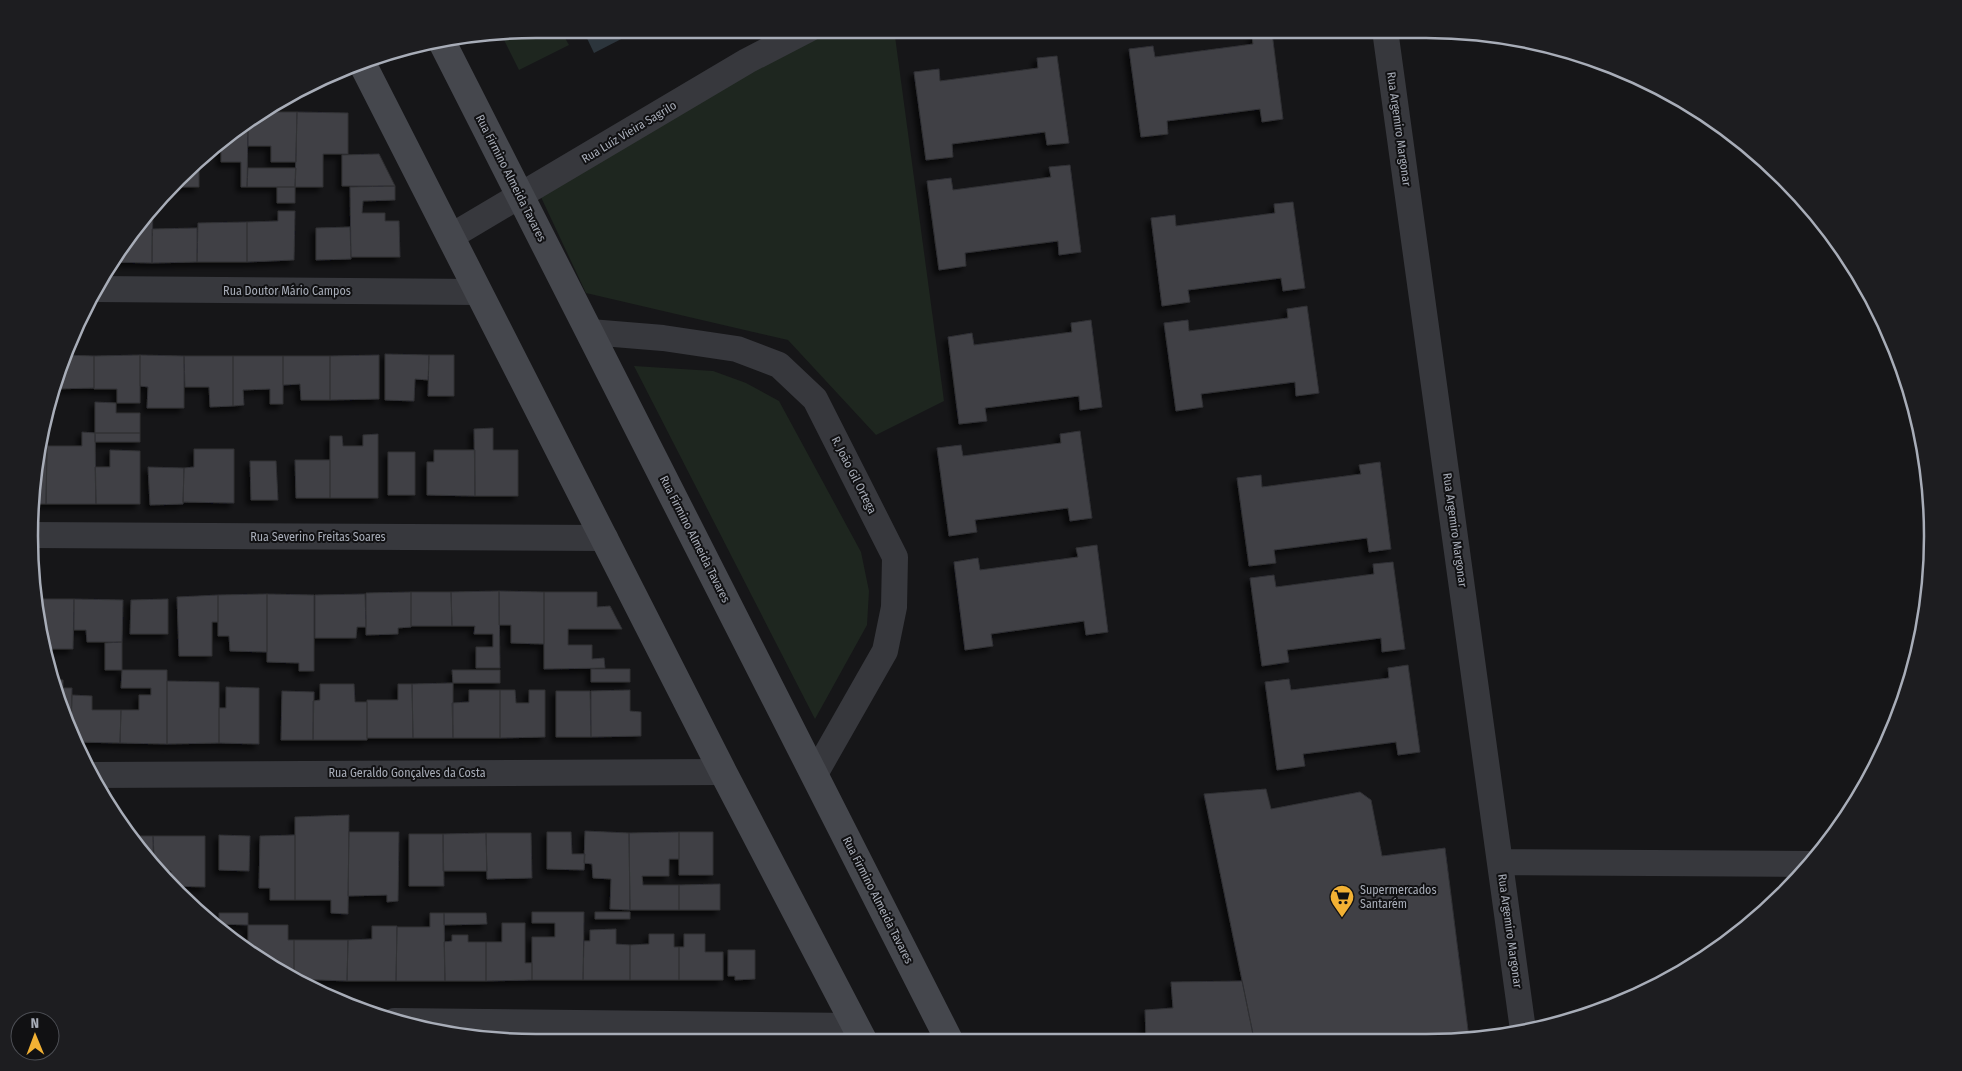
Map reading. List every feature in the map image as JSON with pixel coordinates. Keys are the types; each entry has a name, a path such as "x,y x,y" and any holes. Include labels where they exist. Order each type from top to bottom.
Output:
{"street":[{"name":"Rua Luíz Vieira Sagrilo","path":"450,237 747,61 792,38"},
{"name":"Rua Argemiro Margonar","path":"1386,38 1522,1024"},
{"name":"Rua Firmino Almeida Tavares","path":"444,46 947,1034"},
{"path":"364,68 723,772 859,1033 429,1022"},
{"name":"Rua Doutor Mário Campos","path":"102,289 478,292"},
{"name":"R. João Gil Ortega","path":"590,332 663,338 737,349 779,365 815,398 895,557 894,607 885,652 815,774"},
{"name":"Rua Severino Freitas Soares","path":"38,535 605,538"},
{"name":"Rua Geraldo Gonçalves da Costa","path":"99,774 723,772"},
{"path":"1501,862 1801,864"}],"shaded area":[{"path":"565,38 569,45 519,70 503,39"},
{"path":"587,38 623,38 594,53"},
{"path":"809,38 895,38 944,401 876,435 788,340 586,293 540,195 555,166"},
{"path":"634,366 713,371 746,383 779,401 861,552 869,591 867,625 815,719"}],"building":[{"path":"1252,38 1273,38 1283,119 1262,122 1260,109 1167,121 1168,134 1141,137 1129,49 1153,46 1155,57 1253,44"},
{"path":"1057,56 1069,143 1047,145 1045,132 952,144 953,157 926,160 914,72 939,69 940,81 1038,68 1037,58"},
{"path":"273,112 297,112 296,162 271,162 271,146 248,146 248,129 259,121"},
{"path":"297,112 348,113 348,154 323,154 323,187 295,187"},
{"path":"248,129 247,187 241,187 241,162 221,162 221,151 219,151"},
{"path":"379,154 395,186 342,186 342,155"},
{"path":"1070,165 1081,252 1059,255 1058,241 965,253 966,266 939,270 927,181 951,178 953,190 1051,177 1049,167"},
{"path":"199,168 199,187 179,187"},
{"path":"248,168 296,168 295,187 247,187"},
{"path":"395,186 395,200 363,201 362,213 385,213 385,221 399,221 400,257 351,257 350,187"},
{"path":"277,187 295,187 295,203 277,203"},
{"path":"1293,202 1305,288 1283,291 1281,278 1188,290 1190,302 1162,306 1151,218 1175,215 1176,226 1275,213 1274,204"},
{"path":"278,211 295,211 294,260 247,262 247,222 278,221"},
{"path":"153,217 152,263 119,262"},
{"path":"247,222 247,262 197,262 198,223"},
{"path":"350,227 351,259 316,260 316,228"},
{"path":"197,228 197,262 152,263 152,229"},
{"path":"1307,306 1319,393 1296,396 1295,382 1201,394 1203,407 1176,411 1164,323 1188,320 1189,331 1288,318 1287,309"},
{"path":"1091,320 1102,407 1080,410 1079,396 985,408 987,421 959,424 948,337 972,333 974,345 1072,332 1071,323"},
{"path":"385,354 429,355 428,380 415,379 414,401 385,400"},
{"path":"71,355 94,356 94,388 60,389"},
{"path":"140,355 140,403 117,403 117,389 94,389 94,356"},
{"path":"140,355 184,356 184,408 147,408 148,387 140,386"},
{"path":"379,355 379,399 330,400 330,356"},
{"path":"429,355 454,355 454,396 428,396"},
{"path":"184,356 233,356 233,406 210,407 209,387 185,387"},
{"path":"233,356 283,356 283,404 270,404 270,389 243,390 244,405 233,406"},
{"path":"283,356 330,356 330,400 301,400 300,384 283,385"},
{"path":"95,402 116,403 116,413 140,413 140,433 95,433"},
{"path":"493,428 493,450 518,450 518,496 475,496 474,429"},
{"path":"1080,431 1092,518 1070,521 1068,508 975,520 977,532 949,536 937,448 961,445 963,456 1061,443 1060,434"},
{"path":"82,432 95,433 96,504 46,504 47,446 82,446"},
{"path":"95,433 140,433 140,442 95,442"},
{"path":"378,434 378,498 330,498 330,436 342,436 343,446 363,446 363,435"},
{"path":"47,446 46,504 39,504 42,470"},
{"path":"194,449 234,449 234,503 183,502 184,468 194,467"},
{"path":"110,450 140,451 140,504 96,504 95,467 110,467"},
{"path":"434,450 475,450 475,496 427,495 427,462 434,462"},
{"path":"388,452 415,452 415,495 388,495"},
{"path":"295,460 330,460 330,498 296,498"},
{"path":"250,461 276,461 278,500 251,500"},
{"path":"1380,462 1391,549 1369,552 1367,538 1274,550 1276,563 1249,566 1237,478 1261,475 1262,487 1361,474 1359,465"},
{"path":"148,467 184,468 183,504 150,505"},
{"path":"1097,545 1108,632 1086,635 1084,621 991,634 993,646 965,650 954,562 978,558 980,570 1078,557 1076,548"},
{"path":"1393,562 1405,649 1382,652 1381,638 1287,650 1289,662 1262,666 1250,578 1274,575 1276,587 1374,574 1373,564"},
{"path":"499,591 500,668 476,668 476,647 493,647 493,634 474,634 475,626 452,626 451,592"},
{"path":"499,591 544,592 544,644 511,643 511,625 499,625"},
{"path":"411,592 411,627 398,628 398,634 366,635 366,593"},
{"path":"411,592 451,592 452,626 411,626"},
{"path":"544,592 597,592 597,607 610,606 622,629 568,629 568,645 592,645 592,659 604,658 605,668 544,669"},
{"path":"267,594 314,595 314,671 299,671 299,663 267,662"},
{"path":"267,594 267,652 230,651 229,636 218,636 218,595"},
{"path":"365,594 366,627 357,627 356,638 315,638 315,595"},
{"path":"218,595 218,622 212,622 212,656 179,656 177,597"},
{"path":"42,599 74,599 73,649 51,649"},
{"path":"74,599 123,600 122,642 87,642 86,630 74,630"},
{"path":"168,599 168,634 130,634 131,600"},
{"path":"122,642 122,670 105,670 105,643"},
{"path":"1408,665 1420,752 1398,755 1396,742 1303,754 1305,766 1277,770 1265,682 1289,679 1291,690 1389,678 1388,668"},
{"path":"591,669 630,669 630,682 591,682"},
{"path":"122,670 167,670 167,744 120,743 121,710 139,710 139,695 151,695 151,688 121,688"},
{"path":"452,670 500,670 500,683 453,683"},
{"path":"59,680 63,680 63,688 72,688 71,716"},
{"path":"167,681 219,682 219,743 167,744"},
{"path":"453,683 453,738 413,738 412,684"},
{"path":"320,684 354,684 355,702 367,702 367,740 313,740 313,701 320,700"},
{"path":"398,684 412,684 413,738 367,738 367,700 398,700"},
{"path":"226,687 259,688 259,744 219,743 219,708 226,708"},
{"path":"469,690 500,690 500,738 453,738 452,703 469,702"},
{"path":"500,690 515,690 516,703 529,703 529,690 545,690 545,737 500,738"},
{"path":"630,690 630,711 641,712 641,736 591,737 591,691"},
{"path":"282,691 314,692 313,740 281,740"},
{"path":"556,691 590,691 591,737 556,737"},
{"path":"72,695 92,696 92,710 121,710 120,743 83,742 71,716"},
{"name":"Supermercados Santarém","path":"1266,789 1271,809 1360,792 1371,800 1382,856 1445,848 1468,1031 1426,1034 1253,1034 1204,794"},
{"path":"349,815 348,914 331,913 331,900 295,900 295,817"},
{"path":"585,831 629,833 630,910 610,909 611,879 593,878 592,864 584,863"},
{"path":"349,832 399,832 398,901 387,902 387,895 348,896"},
{"path":"547,832 571,832 572,854 585,854 584,870 547,869"},
{"path":"679,832 679,859 669,859 669,876 642,876 643,885 679,885 679,910 630,910 629,833"},
{"path":"679,832 713,832 713,875 679,875"},
{"path":"486,833 487,871 443,871 443,834"},
{"path":"486,833 531,833 532,878 487,879"},
{"path":"409,834 443,834 444,886 409,886"},
{"path":"219,835 250,836 249,871 219,870"},
{"path":"295,835 295,900 270,900 270,888 259,888 260,836"},
{"path":"138,836 153,836 153,854"},
{"path":"153,836 205,836 205,887 181,886 171,875 171,871 167,871 154,856"},
{"path":"720,884 720,910 679,910 679,885"},
{"path":"532,912 584,912 583,980 532,980 532,937 555,937 555,923 532,923"},
{"path":"595,912 630,912 630,919 595,919"},
{"path":"219,913 248,913 248,925 224,924 219,920"},
{"path":"430,913 444,913 445,981 396,981 397,927 430,927"},
{"path":"444,913 486,913 487,924 444,925"},
{"path":"502,923 525,923 525,963 532,963 532,980 486,981 486,942 502,942"},
{"path":"248,925 288,925 288,940 294,940 294,971 286,967 248,942"},
{"path":"372,926 397,926 396,981 347,981 348,940 372,939"},
{"path":"616,929 616,944 630,945 630,980 583,980 584,941 590,941 590,930"},
{"path":"649,934 674,934 674,947 679,947 679,980 630,980 630,945 649,944"},
{"path":"684,934 705,934 705,952 723,952 723,980 679,980 679,947 684,947"},
{"path":"452,935 468,935 468,942 486,942 486,981 445,981 444,942 452,941"},
{"path":"294,940 348,940 347,981 310,980 294,971"},
{"path":"728,950 755,950 755,979 735,980 735,976 728,976"},
{"path":"1242,981 1253,1034 1146,1034 1145,1010 1173,1008 1171,982"}],"place":[{"name":"Supermercados Santarém","path":"1342,918"}]}
